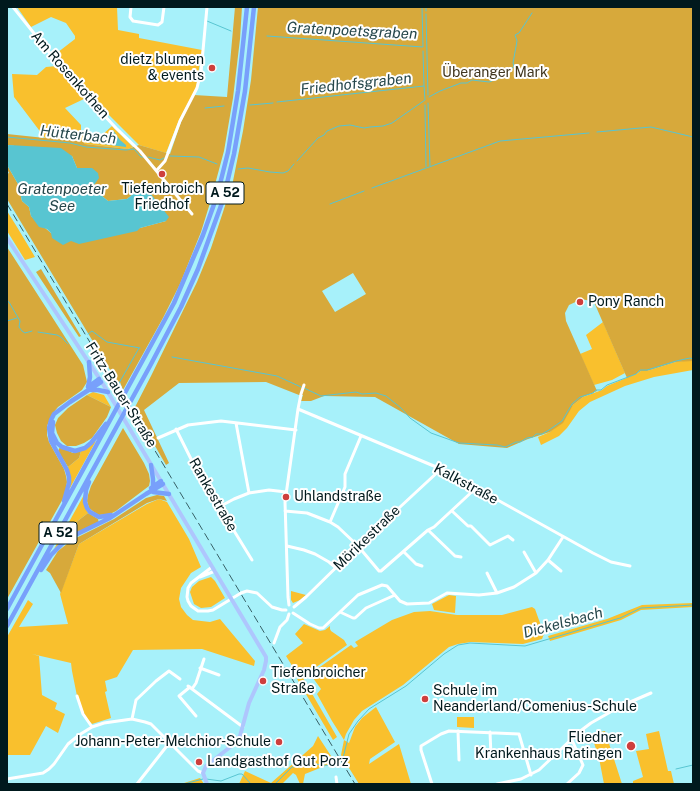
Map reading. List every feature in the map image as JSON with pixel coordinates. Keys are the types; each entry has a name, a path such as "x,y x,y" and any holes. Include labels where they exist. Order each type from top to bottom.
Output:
{"highway":[{"name":"A 52","path":"7,609 174,303 203,235 217,196 228,152 243,55 247,7"},
{"name":"A 52","path":"7,626 133,397 181,307 198,269 223,200 241,123 250,56 254,7"},
{"path":"89,362 89,389"},
{"path":"60,512 67,491 69,477 65,466 51,441 49,428 54,414 100,380"},
{"path":"89,389 108,392"},
{"path":"60,409 53,421 52,433 57,443 68,450 81,450 91,443 114,415"},
{"path":"150,491 154,479 151,465"},
{"path":"91,474 86,490 85,502 87,508 90,512 99,517 116,513"},
{"path":"25,593 51,555 59,546 76,534 102,522 162,483"},
{"path":"150,491 169,494"}],"main road":[{"name":"Fritz-Bauer-Straße","path":"7,238 108,392 212,566"},
{"path":"207,783 203,774 206,766 238,739 243,727 249,702 264,670 266,662 266,657 212,566"}],"street":[{"name":"Am Rosenkothen","path":"13,7 72,81 140,151 192,214"},
{"path":"131,7 130,17 133,21 158,25 162,22 164,7"},
{"path":"157,170 165,161 180,121 197,88 201,72 208,7"},
{"path":"286,610 287,606 289,605 285,511 286,492 298,409 304,385"},
{"name":"Kalkstraße","path":"298,409 441,469 611,562 630,566"},
{"path":"158,438 176,429 206,422 221,421 296,430"},
{"path":"236,422 249,493"},
{"name":"Rankestraße","path":"176,429 196,469 252,560"},
{"path":"330,522 345,487 345,474 361,436"},
{"name":"Mörikestraße","path":"294,607 441,469"},
{"path":"285,511 307,513 330,522 346,532 381,571 383,571 476,488"},
{"path":"219,507 249,493 269,490 286,492"},
{"path":"452,511 468,526 471,526 490,545 508,536 513,540"},
{"path":"428,530 455,556 461,557"},
{"path":"293,612 304,621 321,629 325,627 358,595 378,585 387,586 400,601 407,604 429,603 447,593 479,595 497,593 514,587 536,573 548,560 563,537"},
{"path":"287,546 315,554 336,568"},
{"path":"404,552 416,564 422,566"},
{"path":"524,552 536,573"},
{"path":"548,560 561,570"},
{"path":"212,566 191,583 187,592 188,602 198,611 203,612 213,610 247,591 257,593 272,607 286,610 289,614"},
{"path":"196,579 215,571"},
{"path":"487,573 497,593"},
{"path":"340,612 355,618 366,608 395,595"},
{"path":"289,605 294,607 293,612"},
{"path":"274,643 280,627 287,620 289,614 293,612"},
{"path":"196,716 179,696 196,683 204,659"},
{"path":"200,668 219,675"},
{"path":"132,719 136,700 156,681 169,671 180,679"},
{"path":"190,687 243,727"},
{"path":"497,784 521,779 531,775 539,770 579,732 591,723 621,706 651,693"},
{"path":"77,696 83,714 92,727"},
{"path":"7,779 43,773 49,770 68,744 92,727 116,720 132,719 151,724 198,771 203,774"},
{"path":"432,784 421,746 449,731 519,734 531,775"},
{"path":"458,731 460,760"},
{"path":"490,732 491,756"},
{"path":"567,784 579,773 583,765 572,740"},
{"path":"137,784 170,742"},
{"path":"336,777 337,784"},
{"path":"16,778 16,784"},
{"path":"521,779 522,784"}],"shaded area":[{"path":"17,7 117,7 118,30 139,34 139,38 202,50 196,88 179,120 166,153 139,145 73,79 53,56 75,39 75,36 66,23 51,17 31,27"},
{"path":"57,66 86,98 65,108 81,125 81,135 101,136 112,126 133,147 128,149 85,144 81,140 45,138 14,97 12,74 37,75 46,67"},
{"path":"7,211 35,257 25,260 7,231"},
{"path":"603,322 625,373 612,380 594,385 580,354 592,349 586,335"},
{"path":"693,361 693,370 654,377 625,386 590,402 579,411 567,428 559,436 541,445 538,437 550,432 556,427 573,405 583,397 602,390 607,386 641,371 647,371 676,362"},
{"path":"93,392 104,395 111,407 87,395"},
{"path":"96,441 70,488 68,467 79,458 81,451"},
{"path":"85,493 88,513 70,527 71,535 54,549"},
{"path":"159,499 167,502 189,539 201,567 191,573 181,588 179,599 181,607 193,620 210,622 220,619 255,661 254,666 202,649 133,650 117,677 105,681 107,691 105,692 111,718 92,724 86,718 77,696 71,663 32,654 39,656 42,695 57,703 55,709 65,714 58,733 46,726 30,755 7,755 7,637 28,600 33,604 19,627 68,624 60,594 79,544 147,504"},
{"path":"211,577 225,598 211,607 201,608 194,604 190,592 192,587 199,581"},
{"path":"291,591 306,595 293,603 291,600"},
{"path":"449,595 456,596 455,613 434,610 432,604"},
{"path":"693,603 693,607 641,610 621,620 550,641 548,636 607,619 642,605"},
{"path":"532,607 535,609 544,634 542,639 523,644 471,642 449,647 403,685 362,711 354,720 344,740 317,694 321,689 310,674 351,645 354,648 358,646 355,642 392,620 414,612 430,611 457,615 502,615"},
{"path":"304,624 320,631 325,630 330,626 331,631 344,640 347,645 308,673 301,674 296,672 286,656 303,643 295,634"},
{"path":"303,678 337,737 333,740 297,679"},
{"path":"376,707 395,742 370,759 369,764 399,744 411,784 359,784 341,755 344,740 349,743 355,727 362,718"},
{"path":"457,717 474,717 474,728 457,727"},
{"path":"605,731 622,784 604,784 599,758 591,734"},
{"path":"659,731 668,771 671,771 674,784 633,784 633,781 643,777 636,751 649,749 646,734"},
{"path":"318,736 335,762 305,774 303,784 300,784 296,775 293,773 282,784 239,784 245,771 271,783 313,746"},
{"path":"200,778 204,784 181,784"}],"green space":[{"path":"235,7 242,7 233,98 224,151 210,203 201,232 180,284 123,390 120,382 118,383 7,199 7,174 9,173 7,165 18,184 22,201 29,207 31,216 51,233 71,241 140,228 166,221 138,190 127,199 108,201 95,190 94,185 77,168 72,156 9,145 7,146 7,134 82,140 85,144 128,149 139,145 170,154 181,122 194,95 227,97"},
{"name":"Überanger Mark","path":"258,7 693,7 693,361 676,362 647,371 641,371 627,378 594,302 582,299 569,305 565,313 566,321 597,391 583,397 573,405 563,423 550,432 507,448 459,444 375,397 324,396 311,401 301,401 303,395 299,395 266,382 179,383 144,410 169,463 166,465 134,409 197,282 211,248 233,181 251,80","holes":["353,273 366,294 335,312 322,291"]},
{"path":"7,247 83,365 87,382 82,390 58,407 53,413 47,426 49,442 64,469 66,476 67,482 65,495 7,599"},
{"path":"41,269 81,336 79,337 36,272"},
{"path":"87,395 111,407 107,417 92,438 76,446 67,446 61,441 55,425 58,418 68,408"},
{"path":"123,428 149,474 149,486 116,511 110,514 99,515 89,508 87,501 88,495 91,486"},
{"path":"60,447 73,453 81,451 79,458 68,467 58,451"},
{"path":"157,495 164,496 167,501 159,499 147,503 79,544 61,593 50,573 46,570 58,551 72,540 114,519 146,498"},
{"path":"88,513 98,519 99,523 71,535 70,527"}],"water":[{"path":"113,130 120,140 126,145 126,147 87,142 87,138 102,139"},
{"name":"Gratenpoeter See","path":"7,146 61,148 72,156 77,168 92,168 98,173 99,178 94,185 95,190 108,201 127,199 138,190 147,189 169,217 166,221 140,228 137,231 79,244 71,241 63,245 52,238 51,233 47,229 39,227 31,216 29,207 22,201 18,184 7,165"}],"waterway":[{"name":"Gratenpoetsgraben","path":"267,36 423,47 422,7"},
{"name":"Hütterbach","path":"429,97 440,91 461,83 467,83 472,80 489,82 502,77 510,71 514,66 513,63 517,41 515,35 519,33 532,13"},
{"path":"426,14 428,95"},
{"name":"Gratenpoetsgraben","path":"207,21 231,31"},
{"path":"423,51 424,86"},
{"name":"Friedhofsgraben","path":"277,102 424,86 425,100 392,123 383,126 364,128 350,125 339,126 327,131 324,135 318,138 297,161"},
{"name":"Friedhofsgraben","path":"250,105 273,103"},
{"path":"428,103 430,166"},
{"path":"425,105 426,167"},
{"name":"Friedhofsgraben","path":"205,108 224,106"},
{"path":"597,132 651,127 693,137"},
{"path":"372,188 500,141 589,133"},
{"name":"Hütterbach","path":"7,137 70,143 86,147 126,150 134,149 141,157 143,157"},
{"name":"Hütterbach","path":"170,156 199,157 217,164"},
{"name":"Hütterbach","path":"148,157 160,160 164,158"},
{"name":"Hütterbach","path":"238,169 248,168 283,173 288,171 294,164"},
{"path":"330,204 364,191"},
{"path":"7,301 20,321 19,327 22,331 25,333 32,331"},
{"path":"7,321 17,318"},
{"path":"88,334 92,331 107,342 140,348"},
{"path":"38,332 57,335 68,344"},
{"path":"118,385 139,348"},
{"path":"172,357 277,376 301,387"},
{"path":"304,388 321,396 356,392 362,394 376,393 386,396 401,408 410,418 431,433 459,443 497,445 505,447 533,437 536,434 542,434 549,430 562,421 572,404 580,397 593,393 596,390 601,390 607,385 636,374 640,370 647,370 690,358 693,359"},
{"name":"Dickelsbach","path":"343,758 349,734 369,709 406,686 444,654 458,645 470,643 525,646 620,618 641,608 693,605"},
{"name":"Dickelsbach","path":"275,784 292,767 314,764 333,766 338,762"},
{"path":"676,769 693,765"},
{"name":"Dickelsbach","path":"206,779 221,781 242,774 251,784"},
{"name":"Dickelsbach","path":"184,784 203,779"}],"railway":[{"path":"7,204 355,784"}],"place":[{"name":"dietz blumen & events","path":"212,68"},
{"name":"Tiefenbroich Friedhof","path":"162,174"},
{"name":"Pony Ranch","path":"580,302"},
{"name":"Uhlandstraße","path":"286,497"},
{"name":"Tiefenbroicher Straße","path":"263,681"},
{"name":"Schule im Neanderland/Comenius-Schule","path":"425,699"},
{"name":"Johann-Peter-Melchior-Schule","path":"279,742"},
{"name":"Fliedner Krankenhaus Ratingen","path":"631,746"},
{"name":"Landgasthof Gut Porz","path":"199,762"}]}
